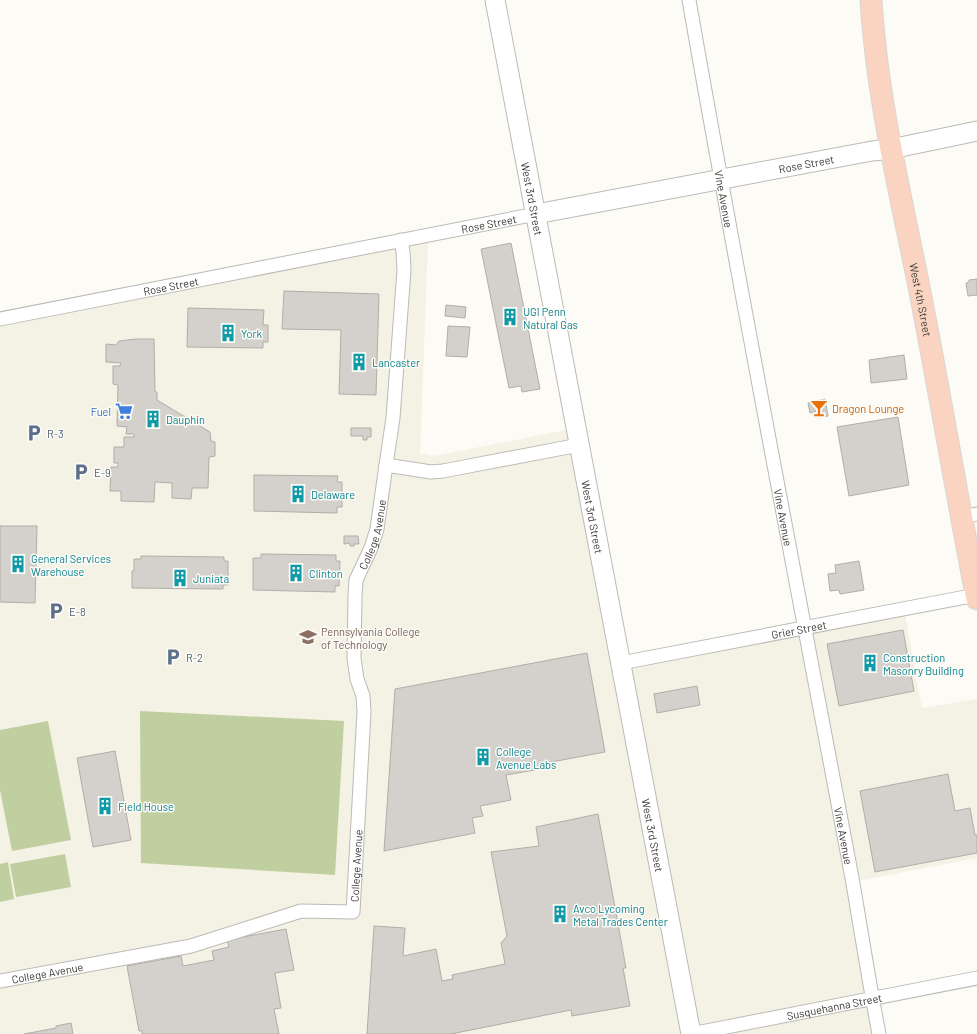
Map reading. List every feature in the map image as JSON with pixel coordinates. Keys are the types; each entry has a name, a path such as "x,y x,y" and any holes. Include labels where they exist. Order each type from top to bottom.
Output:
{"main road":[{"name":"West 3rd Street","path":"495,0 691,1034"},
{"name":"West 4th Street","path":"871,0 877,62 892,149 932,352 969,516 977,597"},
{"name":"Rose Street","path":"536,214 872,151 892,149 977,131"}],"street":[{"name":"Vine Avenue","path":"689,0 879,1034"},
{"name":"Rose Street","path":"0,319 536,214"},
{"name":"College Avenue","path":"0,981 191,946 301,911 353,912 364,712 363,696 357,679 354,658 356,580 371,548 377,529 393,418 403,278 403,252 401,240"},
{"path":"386,465 431,472 443,471 579,445"},
{"name":"Grier Street","path":"621,663 977,597"},
{"name":"Susquehanna Street","path":"691,1034 977,978"}],"shaded area":[{"name":"Pennsylvania College of Technology","path":"428,241 420,453 434,456 576,428 621,663 904,609 922,708 977,699 977,858 852,882 879,1034 0,1034 0,325"}],"green space":[{"path":"140,711 344,721 335,875 141,863"},
{"path":"48,721 71,840 12,851 0,790 0,730"},
{"path":"65,854 71,887 16,897 10,864"},
{"path":"8,862 14,899 0,902 0,864"}],"building":[{"name":"UGI Penn Natural Gas","path":"511,243 540,389 522,392 521,386 509,388 481,249"},
{"path":"977,279 977,295 968,296 966,283 969,282 969,280"},
{"name":"Lancaster","path":"284,291 379,294 376,395 339,394 341,330 282,329"},
{"path":"446,305 466,307 465,318 445,316"},
{"name":"York","path":"188,308 264,310 263,325 268,325 268,342 263,342 263,348 187,347"},
{"path":"448,326 470,327 467,357 446,356"},
{"name":"Dauphin","path":"154,339 155,392 157,392 157,400 210,432 211,441 215,442 215,456 209,457 208,488 192,488 191,499 172,498 172,483 155,482 154,502 121,501 121,491 110,491 111,467 118,467 118,463 114,463 114,447 124,447 124,437 134,437 134,434 126,434 127,427 117,426 118,385 113,384 113,366 120,366 121,363 106,362 106,344 116,345 119,341"},
{"path":"904,355 907,379 871,383 869,360"},
{"path":"825,399 828,416 818,418 817,411 810,413 808,403"},
{"path":"898,417 909,485 849,496 837,427"},
{"path":"351,428 371,428 371,437 367,437 367,440 363,440 363,436 351,436"},
{"name":"Delaware","path":"254,475 338,476 337,482 342,482 342,507 337,507 337,513 254,511"},
{"name":"General Services Warehouse","path":"0,526 37,526 35,603 0,602"},
{"path":"344,536 358,536 359,544 350,546 350,543 344,544"},
{"name":"Clinton","path":"261,554 336,555 336,561 340,561 339,586 335,586 335,592 253,590 253,558 261,558"},
{"name":"Juniata","path":"141,556 224,557 224,561 228,561 228,585 223,585 223,589 132,588 134,559 141,559"},
{"path":"859,561 864,590 840,594 839,590 830,591 828,574 836,573 835,565"},
{"name":"Construction Masonry Building","path":"903,630 914,691 839,706 827,644"},
{"name":"College Avenue Labs","path":"587,653 605,752 546,763 546,768 506,775 511,800 480,806 483,816 472,818 475,833 384,851 395,689"},
{"path":"697,686 700,705 657,713 654,694"},
{"name":"Field House","path":"115,751 131,840 93,847 77,758"},
{"path":"948,774 955,811 970,808 975,835 977,835 977,853 875,872 860,791"},
{"name":"Avco Lycoming Metal Trades Center","path":"598,814 626,968 623,968 630,1006 572,1016 571,1010 451,1034 367,1034 374,926 405,928 403,956 436,949 442,981 453,979 452,975 505,964 501,943 507,936 491,852 539,846 536,827"},
{"path":"286,929 294,970 275,973 281,1008 274,1009 279,1034 142,1034 142,1031 139,1031 127,966 181,956 183,966 214,960 212,951 229,947 227,940"},
{"path":"71,1023 73,1034 24,1034 56,1028 56,1026"}],"place":[{"name":"UGI Penn Natural Gas","path":"510,317"},
{"name":"York","path":"228,333"},
{"name":"Lancaster","path":"359,362"},
{"name":"Dragon Lounge","path":"819,408"},
{"name":"Fuel","path":"124,411"},
{"name":"Dauphin","path":"153,419"},
{"name":"R-3","path":"34,433"},
{"name":"E-9","path":"81,472"},
{"name":"Delaware","path":"298,494"},
{"name":"General Services Warehouse","path":"18,564"},
{"name":"Clinton","path":"296,573"},
{"name":"Juniata","path":"180,578"},
{"name":"E-8","path":"56,611"},
{"name":"Pennsylvania College of Technology","path":"308,637"},
{"name":"R-2","path":"173,657"},
{"name":"Construction Masonry Building","path":"870,663"},
{"name":"College Avenue Labs","path":"483,757"},
{"name":"Field House","path":"105,806"},
{"name":"Avco Lycoming Metal Trades Center","path":"560,914"}]}
